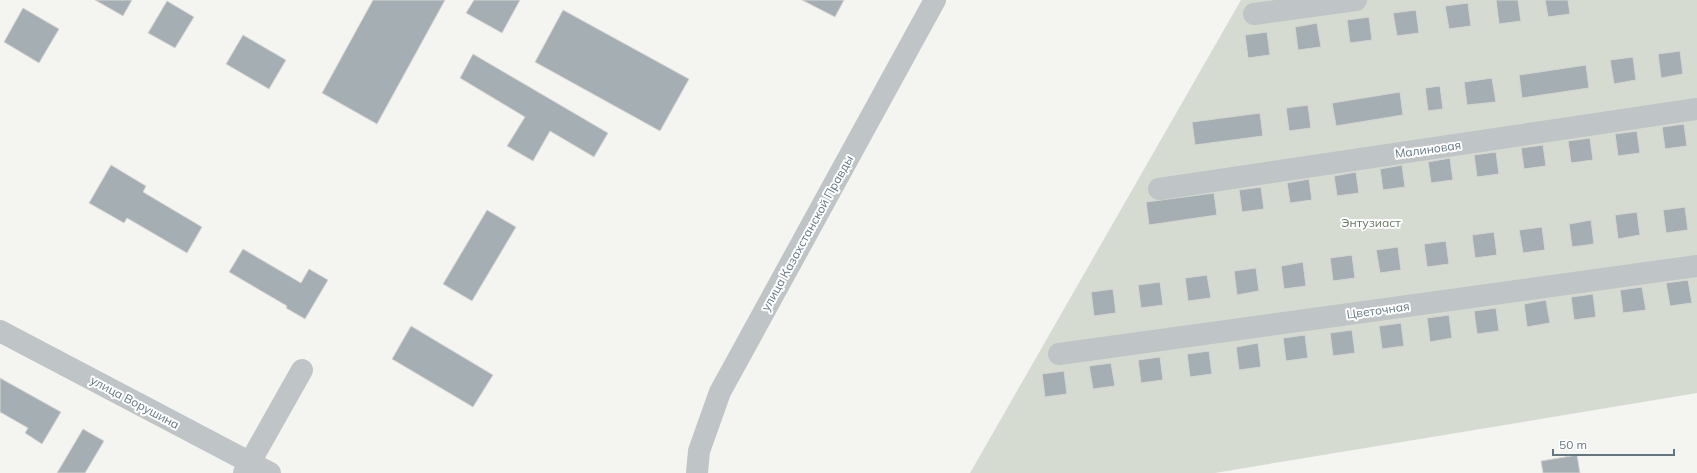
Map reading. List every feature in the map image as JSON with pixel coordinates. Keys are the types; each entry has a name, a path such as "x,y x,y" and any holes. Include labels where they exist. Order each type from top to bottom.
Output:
{"street":[{"name":"улица Казахстанской Правды","path":"698,473 699,451 720,392 935,0"},
{"path":"1254,14 1356,0"},
{"name":"Малиновая","path":"1159,189 1697,110"},
{"name":"Цветочная","path":"1059,354 1697,266"},
{"name":"улица Ворушина","path":"0,331 247,468 270,473"},
{"path":"247,468 302,370"}],"green space":[{"name":"Энтузиаст","path":"1241,0 1697,0 1697,393 1215,473 970,473"}],"building":[{"path":"95,0 132,0 123,16"},
{"path":"373,0 445,0 377,124 322,93"},
{"path":"474,0 520,0 502,33 466,13"},
{"path":"802,0 844,0 835,17"},
{"path":"1496,0 1518,0 1521,21 1499,24"},
{"path":"1545,0 1568,0 1570,14 1548,17"},
{"path":"167,1 194,17 175,48 148,33"},
{"path":"1468,3 1471,26 1449,29 1445,6"},
{"path":"23,8 59,29 39,63 4,42"},
{"path":"563,10 689,79 660,131 535,62"},
{"path":"1416,10 1419,33 1397,36 1393,13"},
{"path":"1369,17 1372,40 1350,43 1347,20"},
{"path":"1317,23 1321,47 1298,50 1295,27"},
{"path":"1267,32 1270,55 1248,58 1245,35"},
{"path":"243,35 286,60 269,89 226,64"},
{"path":"1680,51 1683,74 1661,78 1658,54"},
{"path":"473,54 608,133 594,157 550,131 533,161 507,146 525,117 460,78"},
{"path":"1633,57 1636,80 1614,84 1610,60"},
{"path":"1586,65 1589,88 1522,98 1519,75"},
{"path":"1492,78 1496,102 1467,105 1464,82"},
{"path":"1440,86 1443,109 1428,111 1425,88"},
{"path":"1400,92 1403,115 1336,126 1332,103"},
{"path":"1308,105 1311,128 1289,131 1286,108"},
{"path":"1260,113 1263,136 1195,145 1192,122"},
{"path":"1684,124 1687,146 1665,149 1662,127"},
{"path":"1637,131 1640,153 1618,156 1615,134"},
{"path":"1590,138 1593,160 1571,163 1568,141"},
{"path":"1543,145 1546,166 1524,169 1521,148"},
{"path":"1496,152 1499,174 1477,177 1474,155"},
{"path":"1450,158 1453,180 1431,183 1428,162"},
{"path":"111,165 146,186 143,192 202,227 187,253 127,218 124,223 89,203"},
{"path":"1402,165 1405,187 1383,190 1380,169"},
{"path":"1356,172 1359,193 1337,196 1334,176"},
{"path":"1309,179 1312,200 1290,203 1287,183"},
{"path":"1261,187 1264,209 1242,212 1239,190"},
{"path":"1214,193 1217,215 1149,225 1146,202"},
{"path":"1685,207 1688,230 1666,233 1663,210"},
{"path":"487,210 516,227 472,301 443,284"},
{"path":"1637,212 1640,235 1618,239 1615,215"},
{"path":"1591,220 1594,244 1572,247 1569,224"},
{"path":"1542,227 1545,250 1523,253 1519,230"},
{"path":"1494,232 1497,255 1475,258 1472,235"},
{"path":"1446,241 1449,264 1427,267 1424,244"},
{"path":"1398,247 1401,270 1380,273 1376,250"},
{"path":"243,249 301,283 309,269 328,280 305,319 286,308 287,306 229,272"},
{"path":"1352,255 1355,278 1333,281 1330,258"},
{"path":"1303,262 1306,286 1284,289 1281,266"},
{"path":"1256,268 1259,291 1237,295 1234,271"},
{"path":"1207,275 1211,298 1188,301 1185,278"},
{"path":"1688,280 1692,303 1670,306 1666,283"},
{"path":"1160,282 1163,305 1141,308 1138,285"},
{"path":"1642,287 1646,310 1623,313 1620,290"},
{"path":"1113,289 1116,313 1094,316 1091,292"},
{"path":"1593,294 1596,317 1574,320 1571,297"},
{"path":"1546,300 1550,323 1527,327 1524,304"},
{"path":"1496,308 1499,331 1477,334 1474,311"},
{"path":"1449,315 1452,338 1430,342 1427,318"},
{"path":"1401,323 1404,346 1382,349 1379,326"},
{"path":"411,326 493,375 473,407 392,359"},
{"path":"1352,330 1355,353 1333,356 1330,333"},
{"path":"1305,335 1308,358 1286,361 1283,338"},
{"path":"1258,343 1261,367 1239,370 1236,347"},
{"path":"1209,351 1212,374 1190,377 1187,354"},
{"path":"1160,357 1163,380 1141,383 1138,360"},
{"path":"1111,363 1115,386 1093,389 1089,366"},
{"path":"1064,371 1067,394 1045,397 1042,374"},
{"path":"0,378 61,412 42,444 25,433 28,428 0,412"},
{"path":"83,429 104,441 85,473 57,473"},
{"path":"1577,455 1580,473 1543,473 1541,461"}]}
